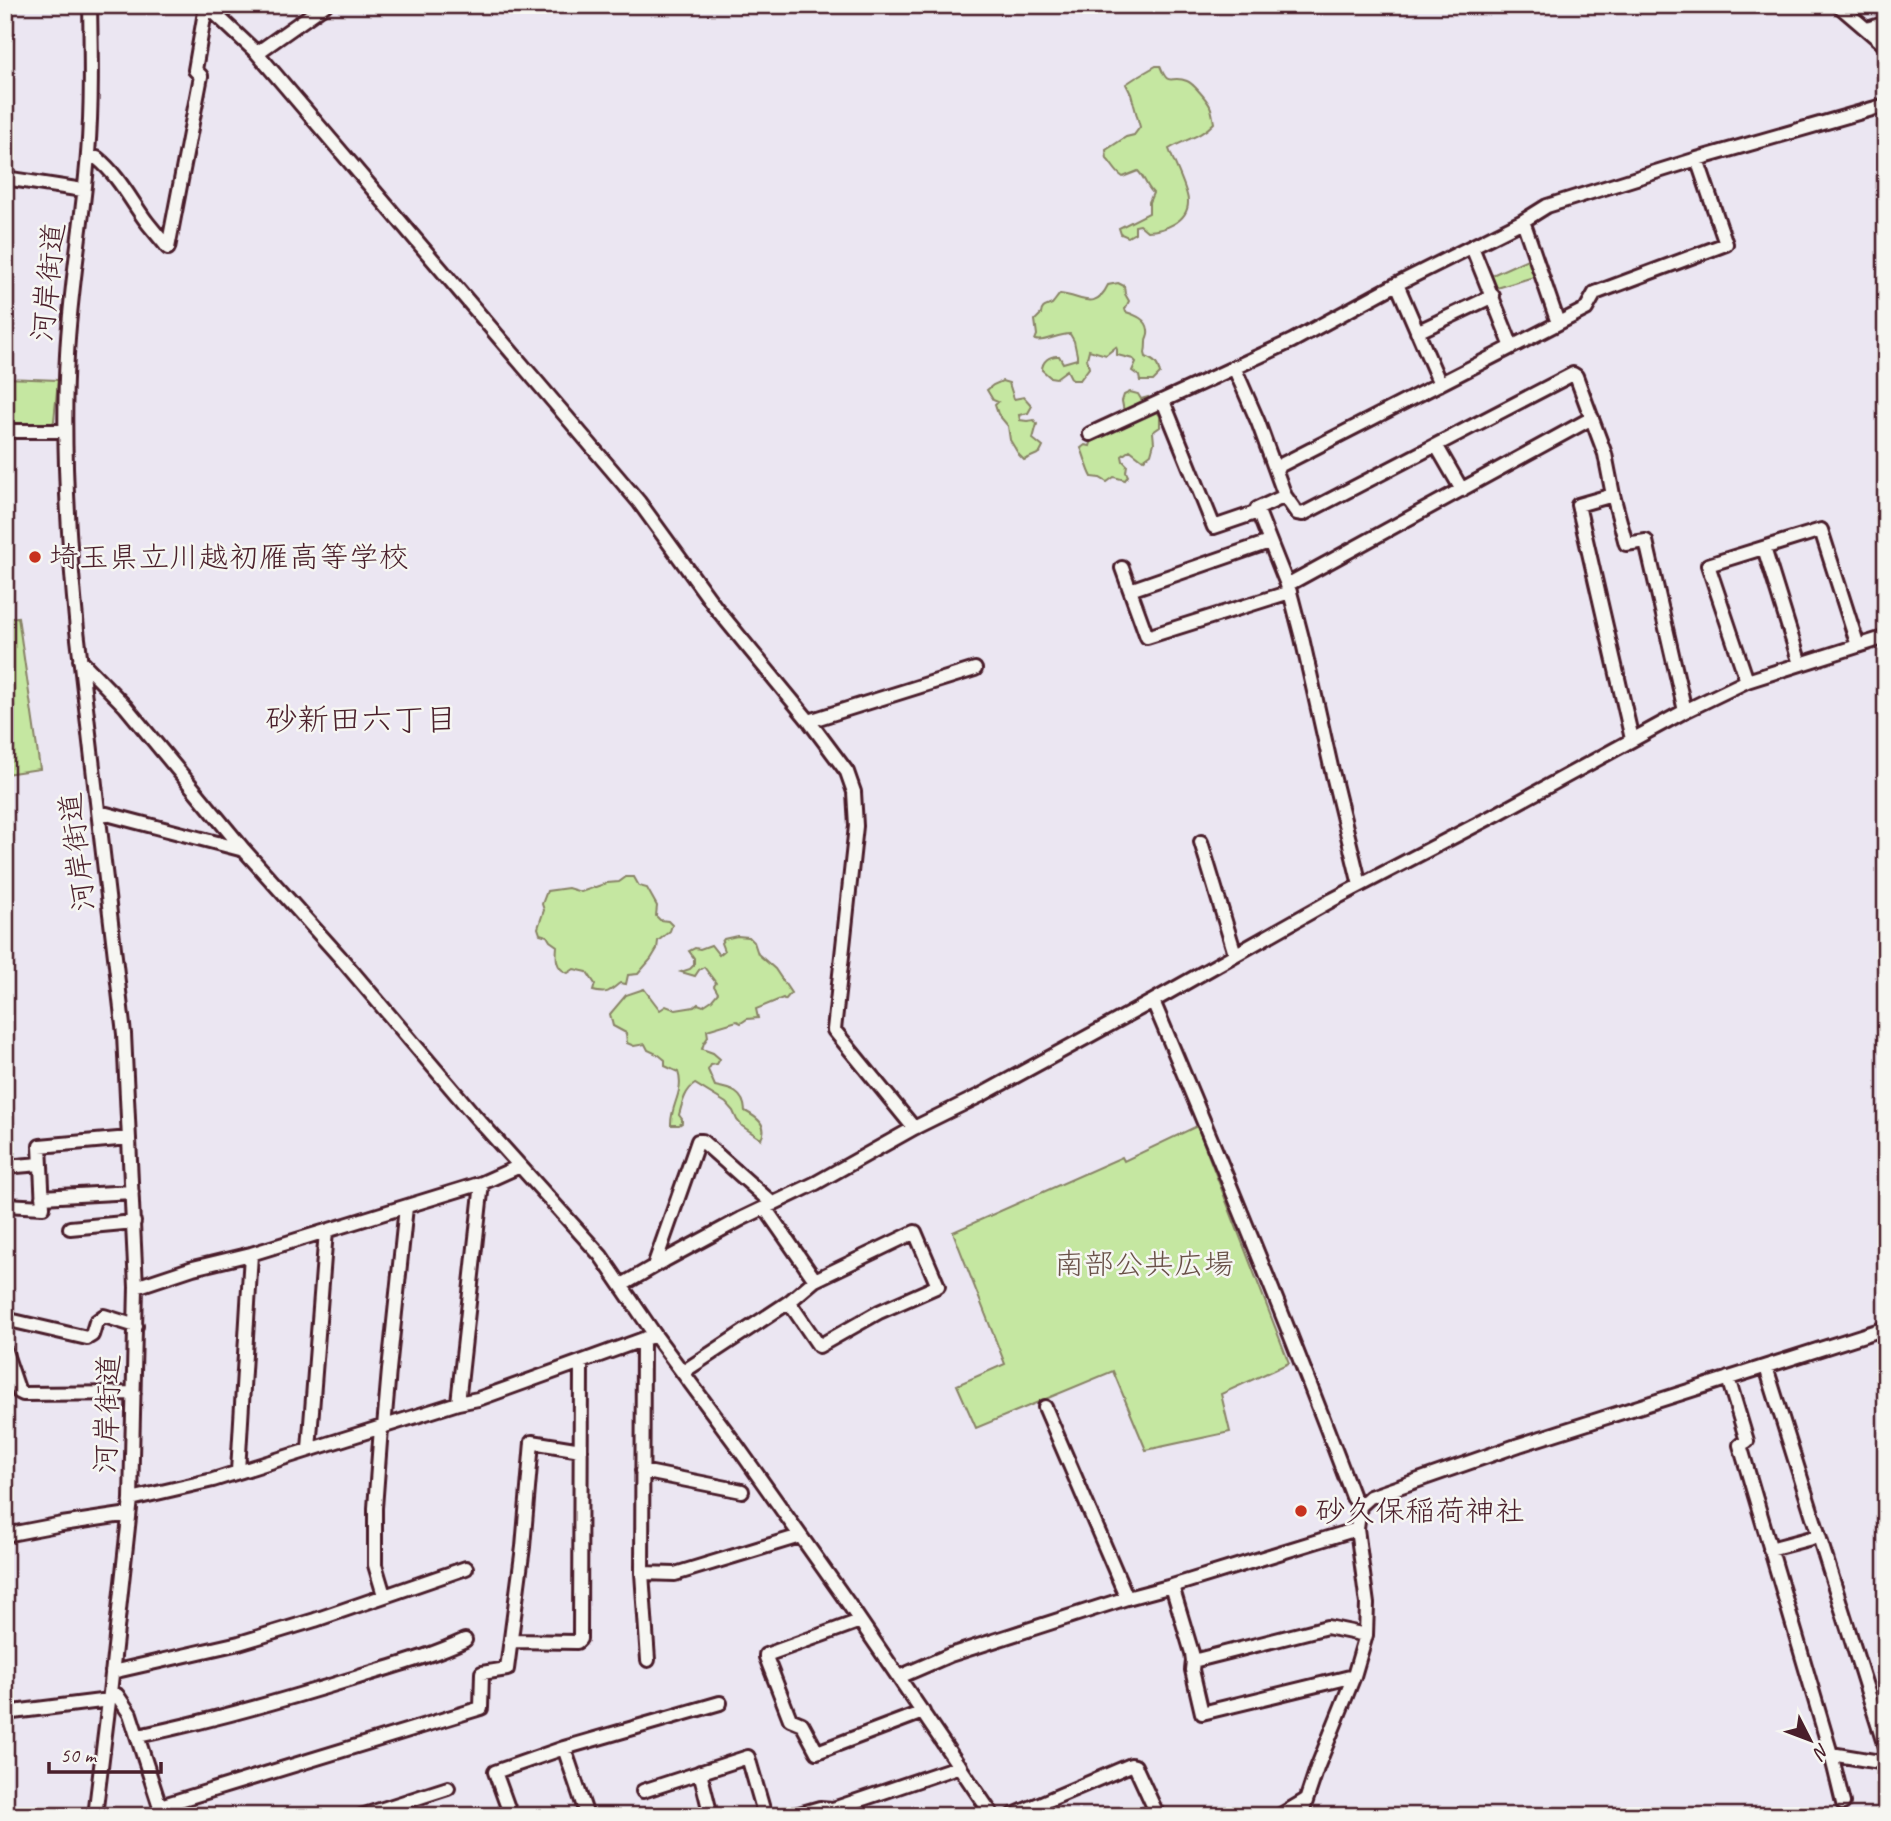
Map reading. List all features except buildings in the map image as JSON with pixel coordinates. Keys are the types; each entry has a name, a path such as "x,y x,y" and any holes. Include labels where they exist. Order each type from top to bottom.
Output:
{"street":[{"name":"河岸街道","path":"90,5 91,109 67,352 64,431 72,578 80,660 124,1034 136,1287 131,1499 95,1816"},
{"path":"257,53 325,5"},
{"path":"1839,5 1886,46"},
{"path":"88,158 97,158 109,170 168,248 201,76 195,70 206,6"},
{"path":"206,6 257,53 639,502 716,608 809,721 847,772 854,792 856,826 834,1030 914,1128"},
{"path":"1867,29 1886,23"},
{"path":"1090,434 1292,341 1547,206 1697,159 1886,105"},
{"path":"1275,468 1586,309 1594,293 1726,244 1697,159"},
{"path":"5,178 83,190"},
{"path":"1523,221 1558,323"},
{"path":"1472,247 1512,347"},
{"path":"1397,284 1440,384"},
{"path":"1417,332 1493,296"},
{"path":"1234,367 1285,496 1297,513 1303,514 1573,374 1576,376 1605,454 1626,544 1646,541 1685,711"},
{"path":"1163,401 1214,527 1258,512"},
{"path":"1122,568 1147,637 1289,589 1592,418"},
{"path":"5,431 64,431"},
{"path":"1436,444 1462,490"},
{"path":"1613,495 1578,505 1632,739"},
{"path":"1285,496 1257,509 1289,589 1360,885"},
{"path":"1747,681 1708,565 1821,530 1857,646"},
{"path":"1130,590 1269,542"},
{"path":"1764,548 1800,664"},
{"path":"622,1285 914,1128 981,1095 1360,885 1685,711 1747,681 1886,637"},
{"path":"80,660 125,706 244,850 340,957 475,1116 601,1256 622,1285 649,1337 683,1372 860,1621 993,1816"},
{"path":"809,721 975,669"},
{"path":"99,813 244,850"},
{"path":"1201,842 1235,954"},
{"path":"1153,1001 1226,1173 1353,1497 1360,1506"},
{"path":"5,1205 43,1207 40,1146 129,1138"},
{"path":"654,1266 698,1141 702,1141 769,1206 815,1280"},
{"path":"5,1167 40,1164"},
{"path":"136,1287 192,1268 251,1254 406,1207 482,1183 520,1166"},
{"path":"458,1403 482,1183"},
{"path":"42,1197 132,1192"},
{"path":"384,1595 375,1566 375,1508 406,1207"},
{"path":"70,1228 134,1222"},
{"path":"309,1449 326,1231"},
{"path":"683,1372 789,1302 815,1280 915,1232 939,1286 879,1311 819,1346 789,1302"},
{"path":"238,1471 251,1254"},
{"path":"5,1319 87,1338 92,1335 96,1321 104,1316 136,1326"},
{"path":"1301,1816 1354,1676 1366,1634 1367,1604 1357,1529 1360,1506 1370,1497 1427,1476 1886,1328"},
{"path":"131,1499 213,1480 383,1428 478,1398 649,1337"},
{"path":"648,1660 642,1573 642,1471 649,1337"},
{"path":"5,1351 19,1392 23,1394 134,1393"},
{"path":"511,1641 577,1642 580,1639 581,1362"},
{"path":"1766,1367 1886,1750"},
{"path":"1728,1378 1747,1441 1740,1445 1843,1803"},
{"path":"1045,1407 1127,1598"},
{"path":"5,1713 117,1695 130,1714 162,1811 481,1708 482,1672 507,1669 523,1547 532,1442 581,1450"},
{"path":"642,1471 742,1492"},
{"path":"5,1535 129,1514"},
{"path":"899,1677 950,1655 1127,1598 1357,1529"},
{"path":"1770,1549 1819,1535"},
{"path":"642,1573 675,1574 800,1536"},
{"path":"112,1672 239,1643 466,1568"},
{"path":"1172,1586 1193,1661 1196,1691 1204,1714 1354,1676"},
{"path":"860,1621 766,1655 790,1719 802,1724 817,1752 923,1712"},
{"path":"1193,1661 1327,1627 1366,1634"},
{"path":"138,1736 205,1722 316,1690 441,1651 465,1640"},
{"path":"512,1816 495,1772 564,1748 720,1703"},
{"path":"564,1748 587,1816"},
{"path":"1830,1754 1886,1763"},
{"path":"643,1791 748,1757 765,1816"},
{"path":"1011,1816 1131,1765 1135,1766 1158,1816"},
{"path":"792,1816 820,1808 834,1813 960,1766"},
{"path":"700,1772 711,1816"},
{"path":"361,1816 448,1788"},
{"path":"1279,1816 1306,1800"}],"green space":[{"path":"1160,66 1168,79 1181,79 1196,88 1210,106 1214,123 1198,135 1169,149 1187,196 1184,215 1174,224 1160,229 1147,231 1140,225 1135,226 1135,233 1128,237 1121,234 1119,228 1149,213 1149,202 1153,193 1138,171 1123,177 1120,175 1107,159 1106,150 1134,135 1140,127 1126,84"},
{"path":"1532,257 1537,276 1497,288 1490,276"},
{"path":"1118,283 1124,286 1129,301 1126,312 1140,318 1147,326 1146,357 1156,363 1160,374 1153,381 1140,381 1139,376 1132,371 1136,362 1117,355 1116,347 1106,355 1089,350 1089,368 1080,380 1072,380 1067,370 1056,378 1050,377 1042,370 1047,359 1059,356 1063,363 1077,359 1077,355 1070,334 1035,340 1035,320 1042,309 1052,304 1060,294 1093,300 1103,293 1108,285"},
{"path":"5,378 58,380 54,421 50,427 5,426"},
{"path":"1002,381 1009,383 1014,399 1024,397 1032,406 1028,413 1019,415 1020,420 1034,420 1037,424 1033,439 1043,447 1040,453 1024,460 1010,440 1008,426 998,414 995,405 998,402 993,400 987,390"},
{"path":"1130,392 1138,394 1141,399 1148,397 1149,411 1157,412 1160,416 1160,427 1153,432 1151,454 1143,460 1130,450 1122,456 1127,465 1128,476 1125,480 1114,477 1107,482 1092,477 1081,448 1090,446 1097,425 1124,412 1122,401 1124,395"},
{"path":"18,617 40,769 5,774 5,619"},
{"path":"626,877 634,877 639,886 647,888 657,906 656,916 672,925 670,931 658,941 651,959 638,974 628,975 626,984 620,983 608,992 593,991 595,984 587,972 574,969 568,973 561,969 557,946 547,936 540,934 538,928 544,910 542,904 547,891 568,888 581,892 619,882"},
{"path":"749,937 754,942 758,954 775,969 791,993 785,1000 783,998 756,1009 758,1018 707,1030 708,1037 702,1049 720,1059 708,1070 715,1086 731,1090 739,1096 745,1111 762,1126 761,1139 742,1126 726,1103 695,1084 683,1102 679,1115 682,1123 671,1125 680,1086 678,1072 665,1066 665,1060 648,1050 645,1044 634,1046 627,1043 626,1033 613,1026 610,1014 626,995 644,989 660,1010 666,1006 676,1010 698,1004 703,1006 718,993 714,986 716,983 704,967 695,976 681,972 694,965 694,958 689,951 711,945 719,955 724,951 721,943 724,939"},
{"name":"南部公共広場","path":"1197,1126 1289,1363 1221,1394 1230,1432 1146,1450 1113,1371 976,1428 957,1385 1005,1364 953,1232 1122,1157 1124,1161"}],"place":[{"name":"埼玉県立川越初雁高等学校","path":"35,557"},
{"name":"砂久保稲荷神社","path":"1301,1511"}],"district":[{"name":"砂新田六丁目","path":"361,719"}]}
